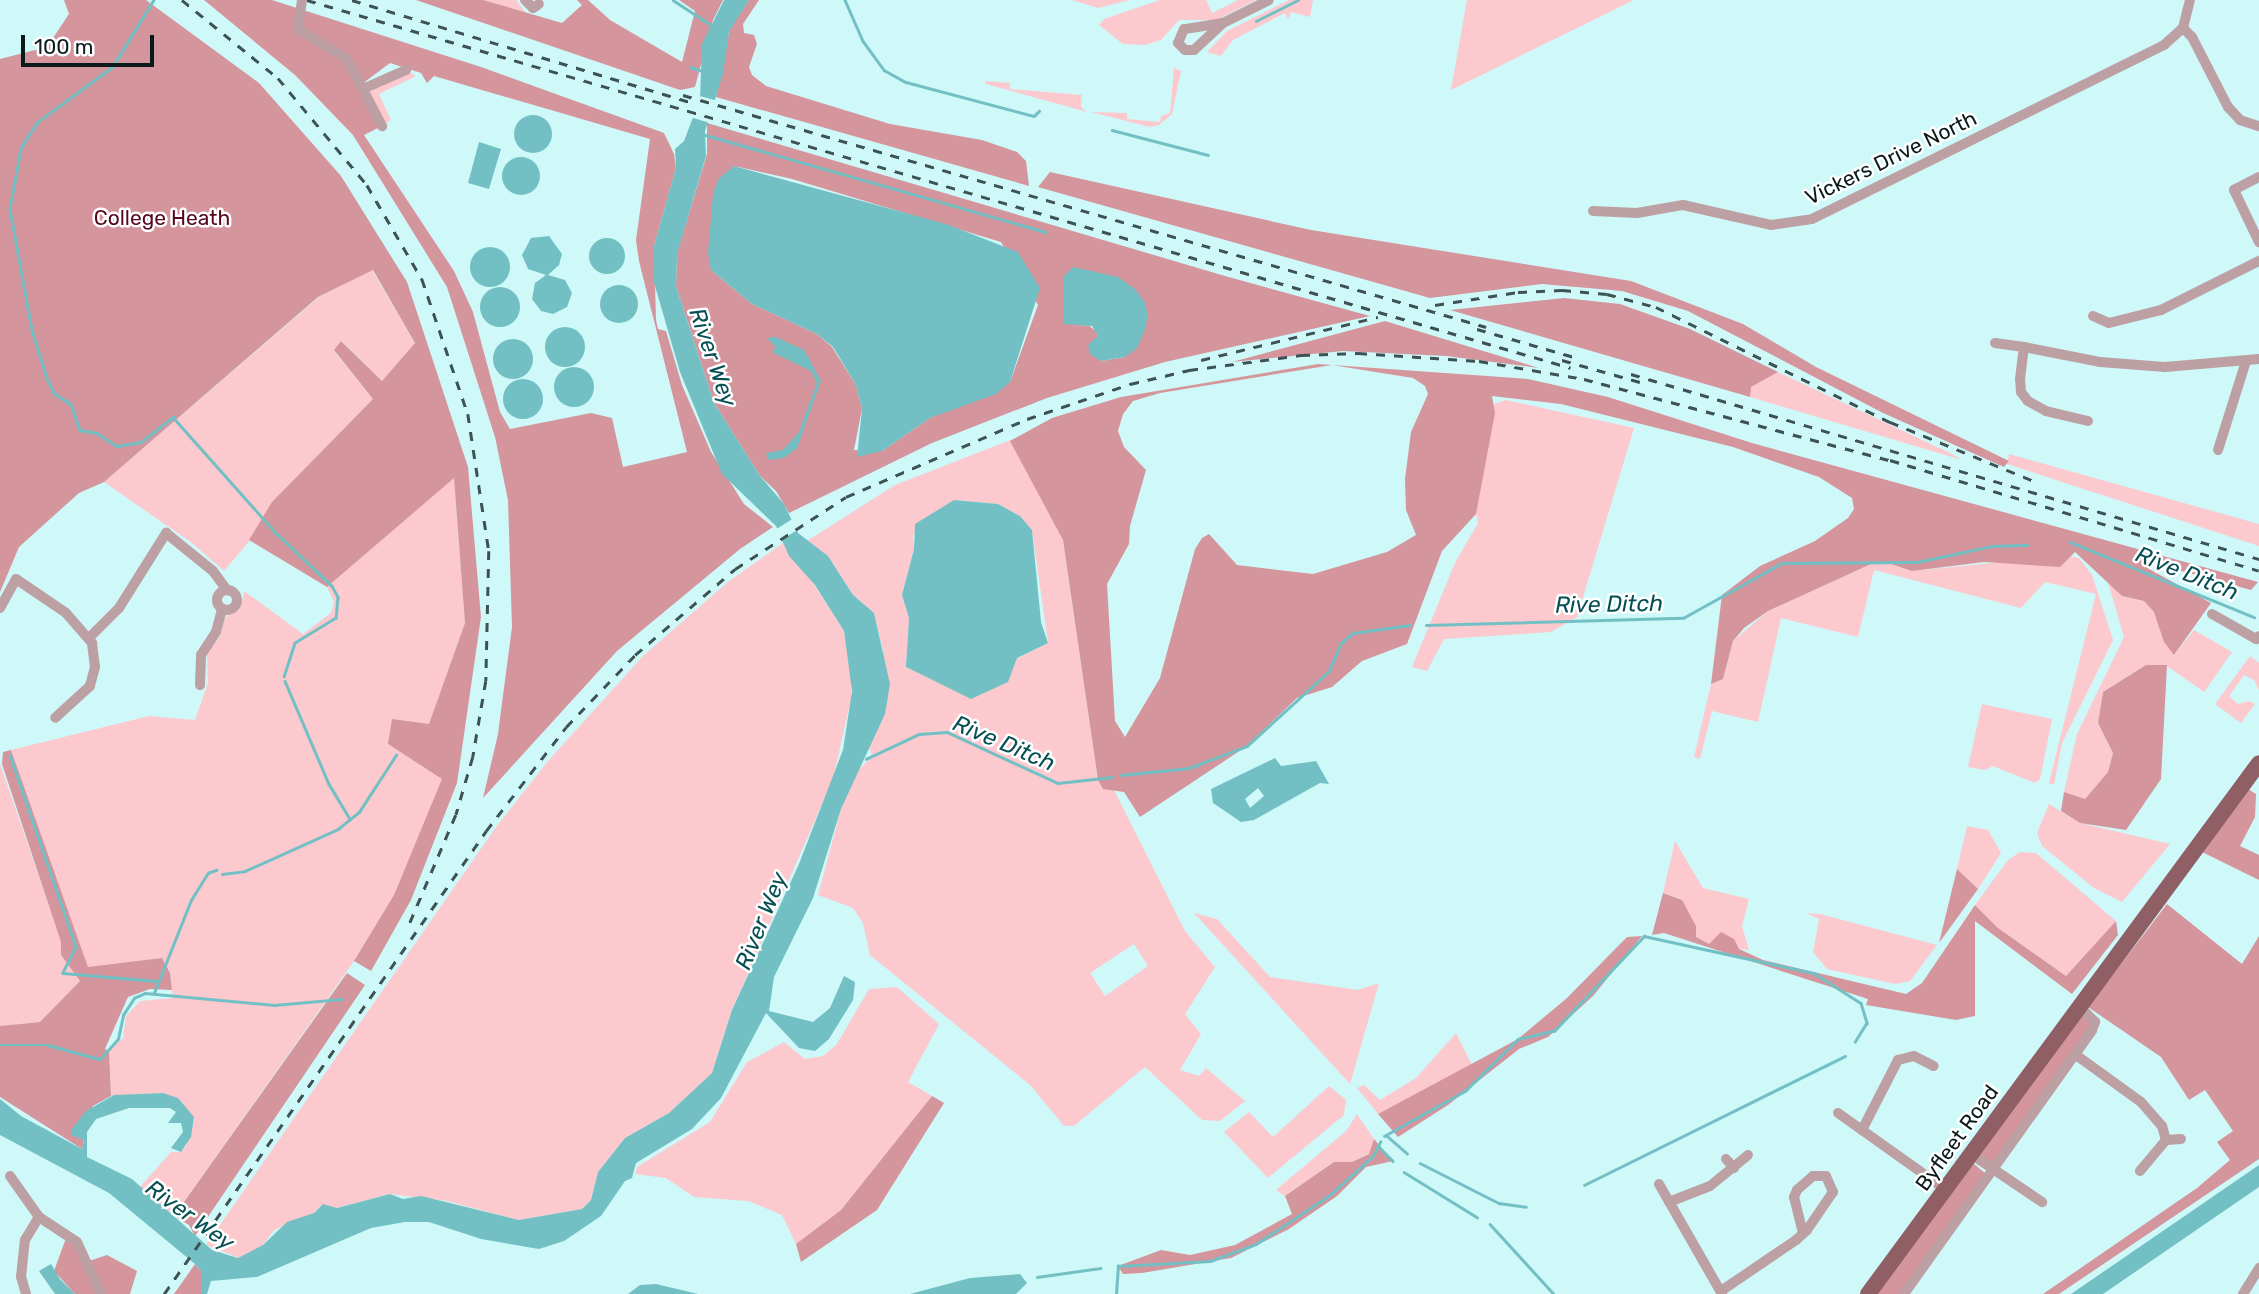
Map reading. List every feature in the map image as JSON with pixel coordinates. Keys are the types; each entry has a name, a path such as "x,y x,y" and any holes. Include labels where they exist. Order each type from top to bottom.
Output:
{"main road":[{"name":"Byfleet Road","path":"1868,1294 2259,763"}],"street":[{"path":"525,0 533,8 540,4"},
{"path":"1223,23 1181,31 1178,43 1188,51 1223,23 1269,0"},
{"path":"2190,0 2183,28 2228,107 2240,120 2259,126"},
{"path":"301,4 300,31 338,50 365,88 382,126"},
{"path":"1192,28 1199,33 1200,44"},
{"name":"Vickers Drive North","path":"1592,211 1637,213 1683,205 1771,225 1812,219 2143,55 2176,37 2183,28"},
{"path":"365,88 406,70"},
{"path":"2259,177 2234,190 2259,242"},
{"path":"2093,316 2109,323 2161,310 2259,261"},
{"path":"1995,343 2099,362 2165,367 2259,359"},
{"path":"2024,347 2021,392 2046,411 2088,421"},
{"path":"2218,450 2246,361"},
{"path":"89,638 119,608 166,533 213,571 227,590 236,594 237,604 222,609"},
{"path":"0,608 16,579 48,597 89,638 95,657 93,678 85,693 55,719"},
{"path":"200,685 201,655 216,632 222,609 217,597 227,590"},
{"path":"2212,614 2256,639 2259,636"},
{"path":"1904,1294 2076,1055 2095,1022 2080,1007"},
{"path":"2076,1055 2141,1102 2162,1126 2166,1140"},
{"path":"1862,1130 1898,1060 1914,1056 1935,1065"},
{"path":"1837,1113 1945,1189"},
{"path":"2140,1171 2166,1140 2181,1139"},
{"path":"1971,1154 2042,1202"},
{"path":"1670,1202 1710,1186 1748,1155"},
{"path":"1727,1159 1734,1168"},
{"path":"10,1176 41,1218 77,1242 101,1294"},
{"path":"1659,1184 1721,1293 1803,1233 1833,1192 1826,1176 1813,1176 1797,1190 1794,1197 1803,1233"},
{"path":"26,1294 20,1277 25,1240 41,1218"},
{"path":"2242,1294 2259,1268"}],"shaded area":[{"path":"483,0 516,0 526,13"},
{"path":"1072,0 1130,0 1098,8"},
{"path":"1160,0 1206,0 1212,13 1238,0 1256,0 1216,20 1179,20 1161,40 1145,45 1123,44 1099,25 1104,19"},
{"path":"1289,0 1313,0 1310,17 1291,12 1288,19 1285,13 1233,40 1221,56 1207,52 1227,31"},
{"path":"1467,0 1634,0 1451,90"},
{"path":"1174,68 1181,71 1172,114 1159,125 1150,127 1091,112 1127,113 1127,119 1160,122 1161,116 1170,113"},
{"path":"406,70 416,76 379,94 391,120 382,126 365,88"},
{"path":"985,81 1010,83 1010,89 1082,95 1081,107 1087,112 986,84"},
{"path":"372,270 415,343 382,381 342,341 334,351 373,399 272,502 261,527 224,571 192,543 104,482 319,297"},
{"path":"1778,372 1962,460 1750,397 1750,387"},
{"path":"1506,400 1634,428 1577,617 1551,632 1444,639 1427,671 1412,667 1455,563 1478,523 1476,514 1494,404"},
{"path":"1013,439 1063,540 1098,780 1103,788 1114,790 1185,931 1215,967 1185,1014 1201,1034 1180,1070 1199,1076 1206,1068 1245,1101 1220,1121 1202,1120 1145,1067 1074,1126 1064,1126 1030,1085 870,955 863,923 853,908 818,895 841,809 857,771 872,757 869,745 883,650 874,613 853,595 828,556 807,541 895,485","holes":["955,500 998,504 1020,516 1032,530 1048,643 953,690 906,667 909,618 902,595 914,548 913,535","1134,944 1148,966 1105,996 1090,973"]},
{"path":"2009,454 2259,524 2259,546 2007,464"},
{"path":"454,477 465,623 429,725 388,744 443,779 394,895 354,961 174,1216 140,1187 171,1152 181,1152 186,1146 194,1122 163,1093 111,1096 109,1051 123,1038 126,1016 140,1001 173,998 170,973 162,958 88,968 11,750 149,716 195,720 208,683 207,653 220,636 225,618 242,602 244,591 303,634 331,613 334,602 327,587"},
{"path":"786,541 844,631 851,664 851,699 833,779 732,1010 712,1073 669,1113 625,1138 598,1172 591,1200 582,1209 519,1220 447,1201 390,1194 336,1208 320,1206 314,1213 274,1230 263,1245 242,1259 206,1245 496,827 548,761 643,656 729,581"},
{"path":"2069,556 2079,558 2092,575 2113,640 2062,743 2054,785 2049,783 2096,594 2045,582 2021,608 1874,570 1858,637 1781,618 1758,722 1712,711 1700,759 1694,757 1711,684 1723,679 1733,641 1768,611 1871,564 1891,564 1912,571 2032,559 2059,567"},
{"path":"2107,579 2122,596 2144,601 2154,612 2174,655 2194,630 2232,652 2204,692 2167,666 2146,665 2103,692 2098,723 2113,753 2108,772 2085,799 2064,792 2077,734 2124,637"},
{"path":"2250,656 2259,663 2259,690 2254,680 2244,675 2229,696 2238,704 2250,701 2255,704 2241,723 2215,704"},
{"path":"1982,704 2052,719 2040,779 2035,783 1993,766 1985,770 1968,767"},
{"path":"0,764 62,943 61,955 80,981 40,1022 0,1026"},
{"path":"2049,804 2080,823 2170,844 2122,902 2094,888 2042,846 2037,833"},
{"path":"1967,826 1988,830 2001,853 1978,889 1957,869"},
{"path":"1675,841 1703,888 1749,899 1742,926 1749,950 1709,944 1696,937 1682,900 1663,893"},
{"path":"2020,852 2036,853 2116,921 2066,976 1998,928 1975,905 2008,860"},
{"path":"1194,913 1217,919 1270,977 1358,990 1379,983 1350,1084"},
{"path":"1806,913 1820,914 1937,945 1910,981 1895,984 1827,969 1813,952 1819,919"},
{"path":"897,987 939,1024 908,1082 932,1096 841,1210 796,1244 782,1215 748,1201 694,1197 666,1178 635,1174 637,1167 710,1122 747,1062 784,1042 805,1059 823,1056 837,1044 869,989"},
{"path":"1456,1033 1472,1065 1378,1114 1357,1088 1364,1085 1380,1100 1416,1078"},
{"path":"1329,1086 1346,1100 1344,1115 1268,1178 1224,1132 1249,1112 1273,1137"},
{"path":"1357,1114 1374,1139 1370,1153 1352,1162 1334,1162 1285,1196 1276,1190 1346,1131"}],"green space":[{"name":"College Heath","path":"64,0 146,0 259,83 341,176 407,282 468,467 481,617 457,783 411,900 371,971 354,961 394,895 442,779 388,744 392,719 429,724 465,623 454,478 327,587 249,540 272,502 373,399 334,350 341,341 382,381 415,343 373,270 318,297 104,482 79,493 19,547 0,592 0,59 47,47 69,14"},
{"path":"204,0 272,0 481,67 664,133 674,154 676,168 654,246 658,329 666,331 682,385 711,452 744,504 773,527 740,549 617,651 483,798 498,734 512,627 508,500 495,437 447,287 353,135 295,75","holes":["390,63 421,73 427,83 434,76 650,139 636,240 687,452 623,467 612,418 591,413 510,429 500,412 473,312 454,271 364,135 382,126 362,84"]},
{"path":"416,0 483,0 562,23 582,5 577,0 588,0 610,20 682,62 695,11 679,0 723,0 713,20 695,87 680,90"},
{"path":"749,0 759,0 743,24 744,33 754,35 757,44 749,67 752,75 766,86 890,124 982,140 1017,152 1026,161 1029,186 716,97 730,28"},
{"path":"707,123 1225,276 1370,316 1165,362 1047,398 932,443 789,513 776,491 760,476 714,403 676,286 677,253 707,154","holes":["734,166 792,179 1001,242 1038,305 1010,382 930,418 882,451 854,450 862,409 856,385 832,347 817,334 752,304 711,270","1148,316 1125,357 1101,361 1097,332 1088,325 1071,327"]},
{"path":"1050,172 1311,230 1631,281 1743,324 1816,367 2009,461 2004,467 1883,413 1688,311 1622,291 1542,284 1430,298 1038,187"},
{"path":"1564,298 1620,304 1690,329 1778,372 1751,387 1750,397 1450,310"},
{"path":"1385,321 1539,368 1446,356 1343,351 1232,362"},
{"path":"1318,364 1528,379 1608,397 1752,443 2258,582 2251,590 2145,561 2149,569 2211,603 2174,655 2164,642 2154,612 2144,601 2122,596 2075,552 2060,567 1984,562 1912,571 1891,564 1871,564 1768,611 1744,628 1733,641 1723,679 1711,684 1722,595 1760,566 1815,541 1848,518 1854,509 1852,498 1819,477 1733,447 1561,404 1492,396 1495,413 1476,514 1442,551 1407,644 1362,661 1332,687 1297,698 1247,746 1140,817 1124,792 1103,789 1098,780 1063,540 1010,441 1052,418 1121,397","holes":["1332,365 1413,378 1425,386 1428,394 1411,432 1405,479 1406,510 1416,535 1387,552 1313,574 1237,565 1209,534 1202,538 1195,549 1160,678 1125,737 1115,721 1107,584 1129,544 1130,526 1146,470 1124,447 1118,431 1123,414 1133,401 1160,393"]},
{"path":"2146,665 2167,665 2161,779 2126,830 2080,823 2061,811 2064,792 2085,799 2108,772 2113,753 2098,723 2103,692"},
{"path":"11,750 88,967 162,958 170,973 172,990 150,989 128,997 105,1049 109,1051 111,1096 93,1106 77,1136 84,1139 82,1149 0,1097 0,1026 40,1022 80,981 61,955 61,942 2,764 3,752"},
{"path":"2248,789 2256,794 2255,817 2240,846 2259,855 2259,880 2200,851"},
{"path":"1957,869 1978,889 1939,943"},
{"path":"1663,893 1682,900 1696,926 1696,937 1709,944 1721,932 1734,939 1739,949 1763,960 1906,994 1922,983 1975,905 1998,928 2066,976 2116,921 2118,935 2072,994 1975,921 1975,1016 1956,1020 1866,1005 1868,999 1664,933 1652,935"},
{"path":"2167,904 2242,964 2259,936 2259,1159 2059,1294 2043,1294 2197,1188 2230,1160 2217,1142 2233,1131 2205,1090 2189,1100 2161,1057 2088,1007"},
{"path":"1642,936 1593,996 1548,1037 1519,1049 1448,1105 1398,1137 1378,1114 1518,1039 1567,998 1627,937"},
{"path":"347,973 365,985 195,1236 189,1225 174,1216"},
{"path":"2073,1016 2089,1016 2095,1022 1995,1166 1973,1151"},
{"path":"932,1096 944,1103 877,1210 801,1262 796,1244 841,1210"},
{"path":"1374,1139 1393,1161 1366,1167 1337,1196 1289,1229 1231,1258 1142,1273 1123,1274 1118,1266 1161,1250 1190,1255 1235,1245 1292,1214 1285,1196 1334,1162 1352,1162 1369,1154"},
{"path":"1973,1163 1986,1174 1900,1294 1868,1294"},
{"path":"66,1238 77,1243 86,1262 107,1255 137,1271 130,1294 75,1294 54,1271"},
{"path":"195,1264 201,1271 201,1294 174,1294"}],"water":[{"path":"724,0 749,0 729,32 723,74 705,131 706,156 677,254 676,286 714,403 760,476 784,504 798,533 828,556 853,595 874,613 890,684 885,714 841,809 813,898 774,977 769,1011 813,1022 830,1008 844,976 855,982 853,1000 829,1039 815,1051 799,1048 766,1013 721,1098 692,1129 636,1163 632,1178 625,1181 601,1216 564,1241 539,1249 481,1239 429,1222 405,1222 371,1228 257,1277 211,1281 207,1294 201,1294 201,1271 195,1264 109,1193 0,1135 0,1099 21,1116 82,1149 84,1140 71,1135 72,1129 86,1111 114,1095 163,1093 178,1098 194,1117 191,1137 181,1152 171,1148 183,1132 181,1123 168,1123 176,1112 170,1108 129,1108 96,1119 87,1132 87,1157 132,1179 212,1250 238,1258 263,1245 287,1222 314,1213 323,1204 337,1208 390,1194 403,1199 421,1196 519,1220 582,1209 591,1200 598,1172 625,1138 669,1113 712,1073 732,1010 799,864 843,750 852,691 844,631 815,585 789,556 776,526 722,474 680,372 653,279 654,246 676,168 675,149 684,141 700,99 702,44"},
{"path":"533,115 546,121 552,134 546,147 533,153 520,147 514,134 520,121"},
{"path":"479,142 501,149 489,189 468,183"},
{"path":"521,157 534,163 540,176 534,189 521,195 508,189 502,176 508,163"},
{"path":"734,166 946,224 1018,252 1040,288 1010,382 996,394 930,418 882,451 857,457 862,409 856,385 833,347 817,334 752,304 711,270 708,254 713,194 719,178"},
{"path":"549,236 562,254 559,265 548,275 565,280 572,293 567,307 553,314 541,311 532,299 535,283 546,275 528,269 522,255 531,238"},
{"path":"607,238 620,243 625,256 620,269 607,274 594,269 589,256 594,243"},
{"path":"490,247 504,253 510,267 504,281 490,287 476,281 470,267 476,253"},
{"path":"1073,267 1118,277 1135,289 1145,303 1148,316 1144,332 1137,348 1125,357 1101,361 1090,354 1088,345 1098,336 1092,326 1064,324 1063,277"},
{"path":"619,285 632,291 638,304 632,317 619,323 606,317 600,304 606,291"},
{"path":"500,287 514,293 520,307 514,321 500,327 486,321 480,307 486,293"},
{"path":"565,327 579,333 585,347 579,361 565,367 551,361 545,347 551,333"},
{"path":"776,337 804,350 821,381 797,448 784,458 769,460 766,453 783,450 799,432 817,383 811,371 772,352 776,347 767,338"},
{"path":"513,339 527,345 533,359 527,373 513,379 499,373 493,359 499,345"},
{"path":"574,367 588,373 594,387 588,401 574,407 560,401 554,387 560,373"},
{"path":"523,379 537,385 543,399 537,413 523,419 509,413 503,399 509,385"},
{"path":"954,500 998,504 1020,516 1032,530 1041,622 1048,643 1017,658 1008,682 971,699 906,667 909,618 902,595 914,549 915,524"},
{"path":"1275,758 1281,766 1316,761 1329,784 1320,783 1254,820 1241,822 1213,803 1211,789","holes":["1258,788 1264,796 1250,808 1245,799"]},
{"path":"2259,1165 2259,1187 2103,1294 2071,1294"},
{"path":"51,1264 60,1279 75,1294 55,1294 39,1271"},
{"path":"1020,1274 1027,1283 1016,1294 910,1294 970,1278"},
{"path":"656,1284 698,1294 628,1294 640,1285"}],"pier":[{"path":"696,95 718,101 710,123 690,117"},
{"path":"794,518 799,529 781,540 775,530"}],"waterway":[{"path":"154,0 113,67 37,123 21,149 10,209 32,330 48,381 54,393 71,404 80,430 97,433 116,446 141,442 173,417 276,533 332,586 338,597 336,618 295,643 284,676"},
{"path":"673,0 711,25"},
{"path":"845,0 863,41 884,70 906,82 1034,116 1039,111"},
{"path":"1256,21 1298,0"},
{"path":"690,67 703,71"},
{"path":"1112,130 1208,155"},
{"path":"702,134 1046,232"},
{"name":"Rive Ditch","path":"2070,542 2254,617"},
{"name":"Rive Ditch","path":"1426,625 1683,618 1782,563 1917,562 1992,546 2028,545"},
{"name":"Rive Ditch","path":"1121,775 1189,768 1247,746 1329,671 1341,643 1353,633 1409,625"},
{"path":"285,681 329,784 350,819"},
{"name":"Rive Ditch","path":"866,759 919,734 947,732 1058,783 1112,777"},
{"path":"10,755 76,947 63,973 156,981"},
{"path":"222,874 245,871 338,829 359,812 396,755"},
{"path":"154,993 191,900 208,873 216,870"},
{"path":"1384,1136 1465,1091 1518,1039 1554,1031 1644,936 1814,973 1861,1003 1867,1023 1855,1042"},
{"path":"0,1045 48,1045 100,1059 118,1039 123,1015 134,998 145,993 274,1005 342,999"},
{"path":"1584,1185 1845,1056"},
{"path":"1386,1135 1407,1153"},
{"path":"1116,1294 1118,1266 1210,1261 1256,1244 1330,1195 1373,1156 1380,1142"},
{"path":"1378,1146 1393,1161"},
{"path":"1420,1163 1499,1203 1526,1207"},
{"path":"1404,1172 1477,1217"},
{"path":"1490,1224 1554,1294"},
{"path":"1037,1277 1100,1268"}],"railway":[{"path":"182,0 278,78 367,185 422,279 468,414 489,551 486,681 473,757 456,815 407,930"},
{"path":"307,0 1571,368"},
{"path":"352,0 690,102"},
{"path":"683,95 1486,327"},
{"path":"1435,305 1518,292 1562,290 1607,294 1656,307 1890,422 2034,481"},
{"path":"1201,360 1378,317"},
{"path":"1477,329 1574,357"},
{"path":"164,1294 486,831 566,727 635,655 735,569 846,497 1027,419 1130,384 1189,370 1301,355 1358,353 1479,361 1584,379 1899,463"},
{"path":"1562,360 1640,382"},
{"path":"1631,374 2259,559"},
{"path":"1890,460 2259,571"}],"water label":[{"name":"River Wey","path":"713,357"},
{"name":"River Wey","path":"761,921"},
{"name":"River Wey","path":"190,1215"}]}
